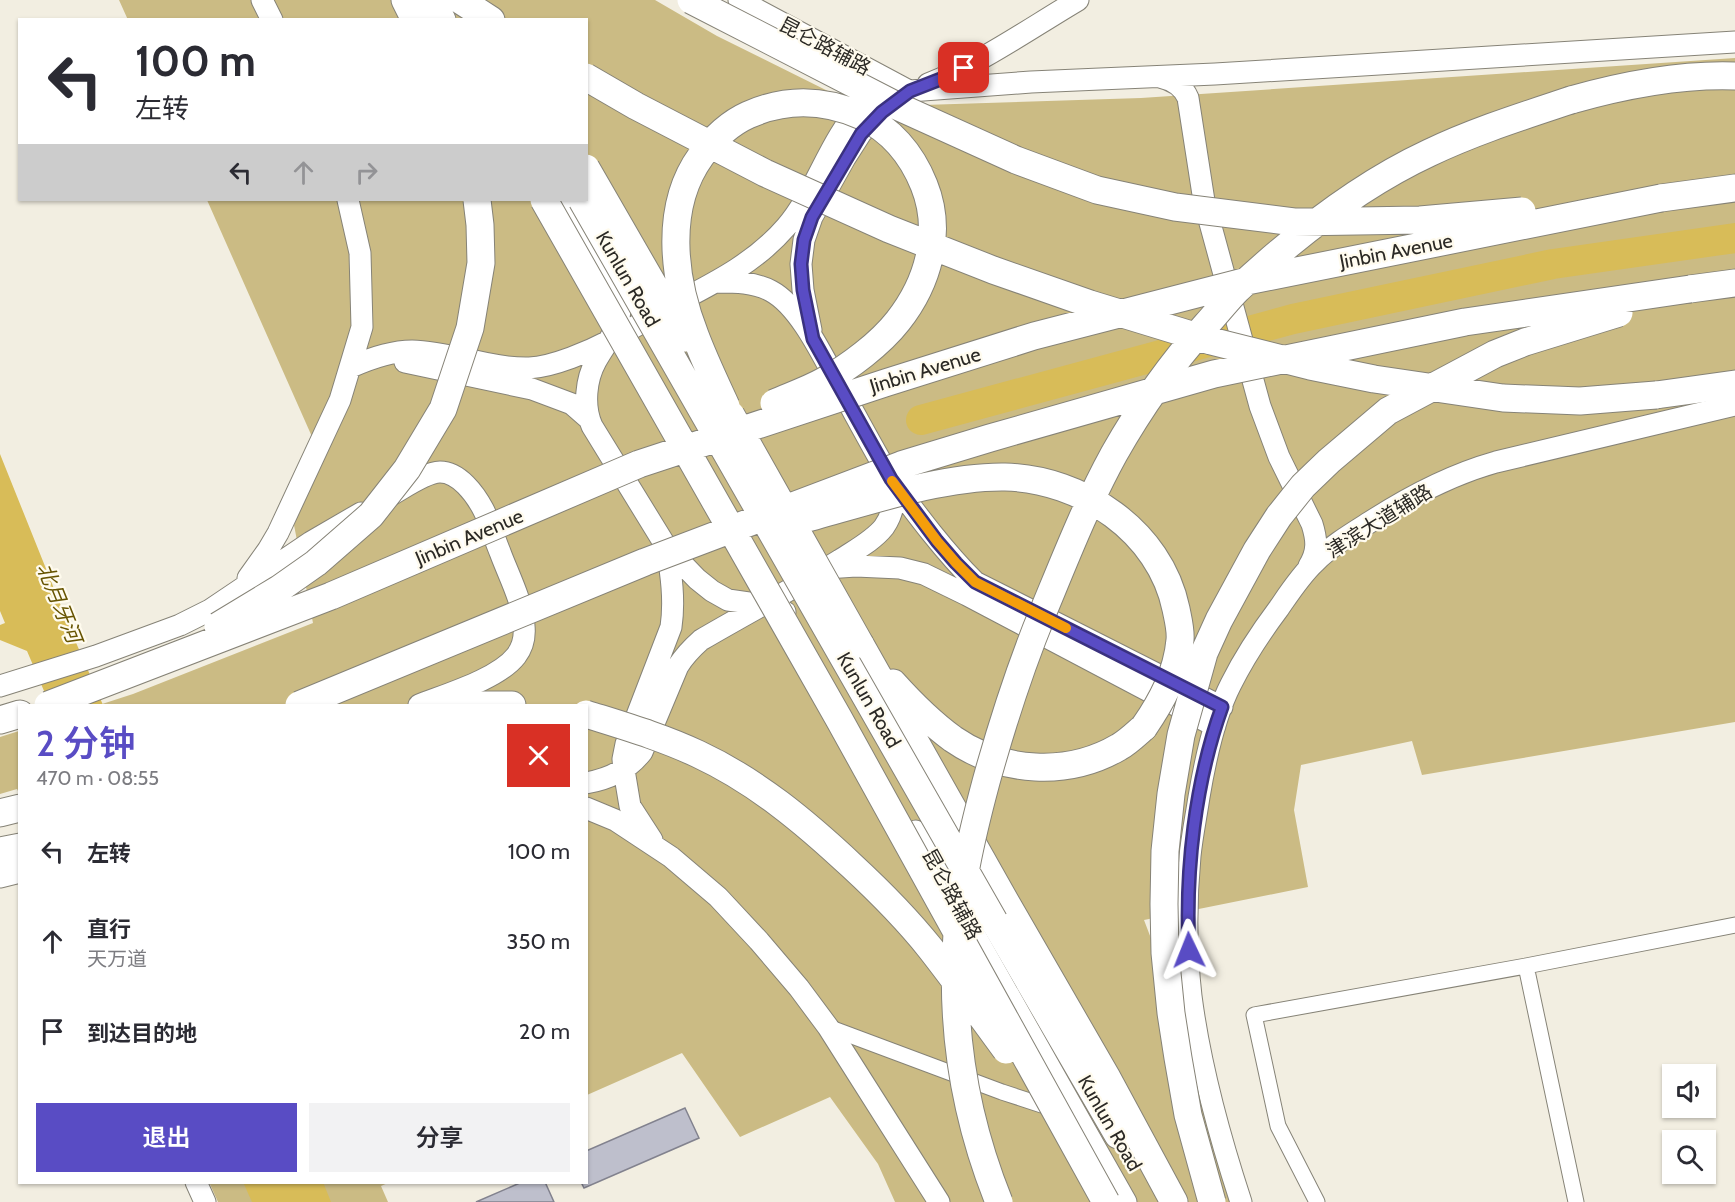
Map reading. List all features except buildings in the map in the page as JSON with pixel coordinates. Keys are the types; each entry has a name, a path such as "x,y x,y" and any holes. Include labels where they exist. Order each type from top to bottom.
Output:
{"highway":[{"path":"405,0 414,18"},
{"path":"431,0 441,18"},
{"path":"460,0 488,18"},
{"path":"468,0 479,18"},
{"path":"489,0 499,18"},
{"path":"691,0 899,107 1016,160 1097,190 1175,207 1293,222 1420,220 1661,198"},
{"path":"999,1202 976,1131 957,1031 956,951 963,879 976,818 996,745 1027,652 1073,539 1114,455 1147,402 1184,350 1236,291 1327,214 1359,192 1418,159 1505,121 1610,89 1687,78 1735,75"},
{"path":"588,78 636,106 765,173 889,229 993,270 1090,304 1211,341 1310,366 1374,379 1503,398 1580,401 1656,395 1735,384"},
{"path":"639,464 823,381 854,361 883,338 898,321 923,280 929,262 933,235 931,212 927,193 916,166 903,147 862,116 817,103 779,104 729,126 717,136 693,167 685,186 677,218 675,239 677,262 694,335 726,406"},
{"path":"588,171 726,406 1106,1076 1174,1202"},
{"name":"Jinbin Avenue","path":"51,704 331,596 639,464 1046,333 1247,281 1661,198 1735,188"},
{"path":"136,672 242,612 316,563 371,515 407,469 443,409 470,328 481,263 477,201"},
{"name":"Kunlun Road","path":"545,201 839,719 1106,1202"},
{"name":"Kunlun Road","path":"583,201 1155,1202"},
{"path":"301,704 656,555 902,465 1069,415 1215,374 1465,322 1735,283"},
{"path":"1212,1202 1188,1115 1171,1013 1165,953 1165,851 1171,795 1187,712 1204,653 1236,587 1279,516 1303,486 1388,411 1495,354 1525,342 1690,289"},
{"path":"656,555 960,480 1026,478 1076,492 1121,519 1146,546 1169,584 1179,622 1180,639 1177,660 1167,691 1144,727 1132,738 1095,758 1066,766 1034,768 1007,764 979,754 953,739 912,703 860,644"},
{"path":"0,720 18,715"},
{"path":"588,715 666,740 730,770 790,811 840,854 882,894 929,947 1036,1092 1106,1202"},
{"path":"0,813 18,808"}],"main road":[{"path":"262,0 271,18"},
{"path":"445,0 455,18"},
{"path":"454,0 465,18"},
{"name":"昆仑路辅路","path":"739,0 910,91"},
{"path":"813,339 803,290 801,264 804,240 812,217 861,134 882,112 910,91 951,75 1078,0"},
{"path":"351,367 385,354 411,351 513,368 531,368 566,359 609,341 717,282 748,261 784,229 802,207 846,126 865,103 883,93 1031,82 1215,74 1735,42"},
{"path":"1215,74 1196,80 1184,89 1183,105 1194,186 1204,231 1226,297 1243,359 1268,429 1316,535 1317,550 1304,574"},
{"path":"1154,76 1172,81 1184,89"},
{"path":"237,593 278,533 340,400 351,367 362,327 360,253 348,201"},
{"path":"562,201 619,300 620,317 589,378 588,418"},
{"path":"570,201 627,297 649,307 671,306"},
{"path":"717,282 755,285 771,291 785,301 813,339 891,479 937,541 975,582 1218,717"},
{"path":"362,327 370,342 385,354 403,362 532,389 572,404 588,418 672,592 671,627 626,744 623,759 630,806 655,846"},
{"name":"津滨大道辅路","path":"1218,717 1230,686 1261,632 1304,574 1323,554 1397,504 1474,468 1735,405"},
{"path":"7,684 96,656 180,625 237,593 311,542 418,479 439,472 453,474 474,495 483,509 521,609 524,640 516,657 503,669 422,704"},
{"path":"588,782 624,770 642,752 678,666 685,655 701,640 826,568 866,543 883,528 892,513 894,504 891,479"},
{"path":"1316,535 1329,539 1352,533"},
{"name":"昆仑路辅路","path":"656,555 698,579 712,591 728,600 771,606 787,613 801,627 1126,1202"},
{"path":"1140,1202 810,622 807,614 807,597 815,581 826,568 856,566 900,568 924,574 1218,717"},
{"path":"1218,717 1204,768 1190,856 1188,927 1191,995 1221,1144 1241,1202"},
{"path":"588,809 615,820 671,856 718,897 759,941 828,1027 939,1202"},
{"path":"0,848 18,844"},
{"path":"0,857 18,865"},
{"path":"0,877 18,872"},
{"path":"186,1184 194,1202"},
{"path":"197,1184 205,1202"}],"street":[{"path":"1317,1202 1278,1126 1254,1015 1526,966 1735,925"},
{"path":"1526,966 1576,1202"},
{"path":"828,1027 1078,1118"}],"shaded area":[{"path":"119,0 655,0 717,36 860,107 1141,98 1735,58 1735,722 1422,775 1412,741 1301,765 1294,810 1308,887 1144,920 1251,1202 895,1202 878,1164 830,1097 740,1137 682,1053 588,1095 588,704 102,704 313,623 294,525 321,457 207,201 588,201 588,18 127,18"},
{"path":"18,731 18,791 17,789 0,794 0,737"},
{"path":"210,1184 386,1184 381,1186 388,1202 218,1202"}],"water":[{"name":"北月牙河","path":"0,454 103,704 50,704 27,651 0,640 0,625 5,623 0,611"},
{"path":"244,1184 324,1184 331,1202 252,1202"}],"waterway":[{"path":"921,420 1293,319 1553,264 1735,238"}],"slow traffic":[{"path":"892,481 937,541 975,582 1066,628"}],"route":[{"path":"964,68 910,91 882,112 861,134 845,158 812,217 804,240 801,264 803,290 813,339 891,479 937,541 975,582 1222,707 1204,768 1190,856 1189,950"}]}
